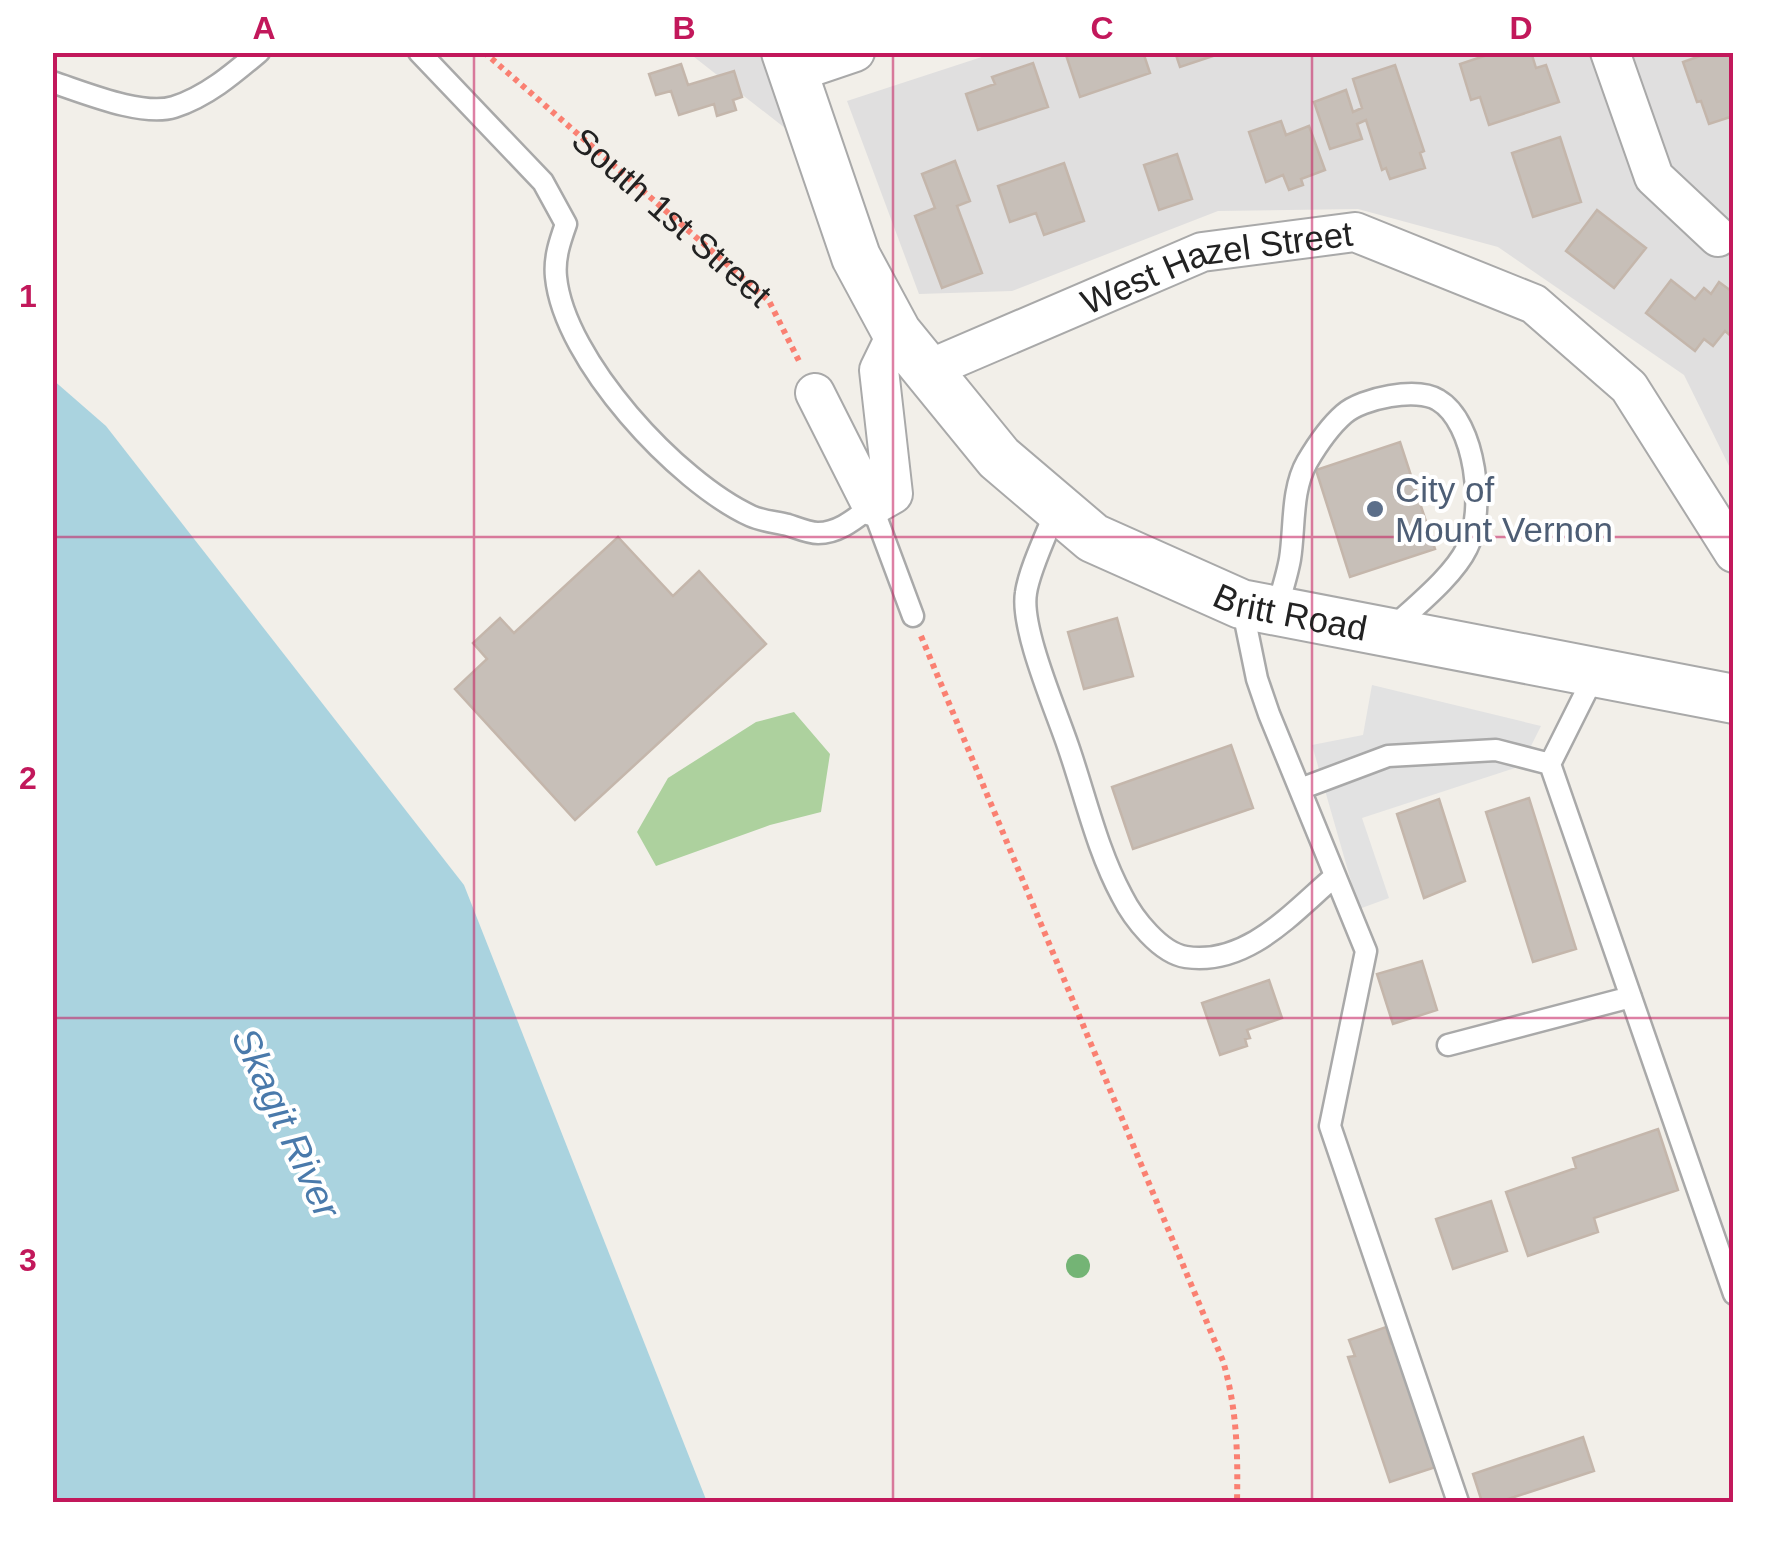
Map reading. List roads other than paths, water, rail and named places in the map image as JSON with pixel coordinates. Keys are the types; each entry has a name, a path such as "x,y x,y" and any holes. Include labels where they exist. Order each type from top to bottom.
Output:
{"street":[{"path":"855,52 789,63 856,257 897,333 926,370"},
{"path":"1610,52 1654,177 1718,238"},
{"name":"West Hazel Street","path":"926,370 1202,252 1356,232 1534,304 1628,387 1734,552"},
{"path":"815,392 872,506 893,494 879,370 897,333"},
{"name":"Britt Road","path":"926,370 999,458 1093,538 1259,607 1734,699"}],"lane":[{"path":"52,82 140,108 171,109 224,83 258,52"},
{"path":"418,52 543,182 556,203 566,224 557,252 556,278 571,327 597,372 649,440 702,485 751,516 818,533 847,526 872,506 913,616"},
{"path":"1388,632 1460,561 1472,538 1478,511 1473,466 1464,437 1450,409 1426,394 1391,396 1348,410 1330,427 1304,466 1295,506 1290,560 1259,607 1258,679 1366,951 1330,1126 1458,1502"},
{"path":"1057,508 1025,594 1030,633 1098,837 1121,895 1133,914 1163,945 1182,956 1226,955 1272,931 1334,877"},
{"path":"1596,672 1550,764 1734,1294"},
{"path":"1300,789 1388,756 1496,750 1550,764"},
{"path":"1448,1045 1631,997"}],"water":[{"name":"Skagit River","path":"52,379 106,426 464,885 707,1502 53,1502"}],"place":[{"name":"City of Mount Vernon","path":"1375,509"}]}
